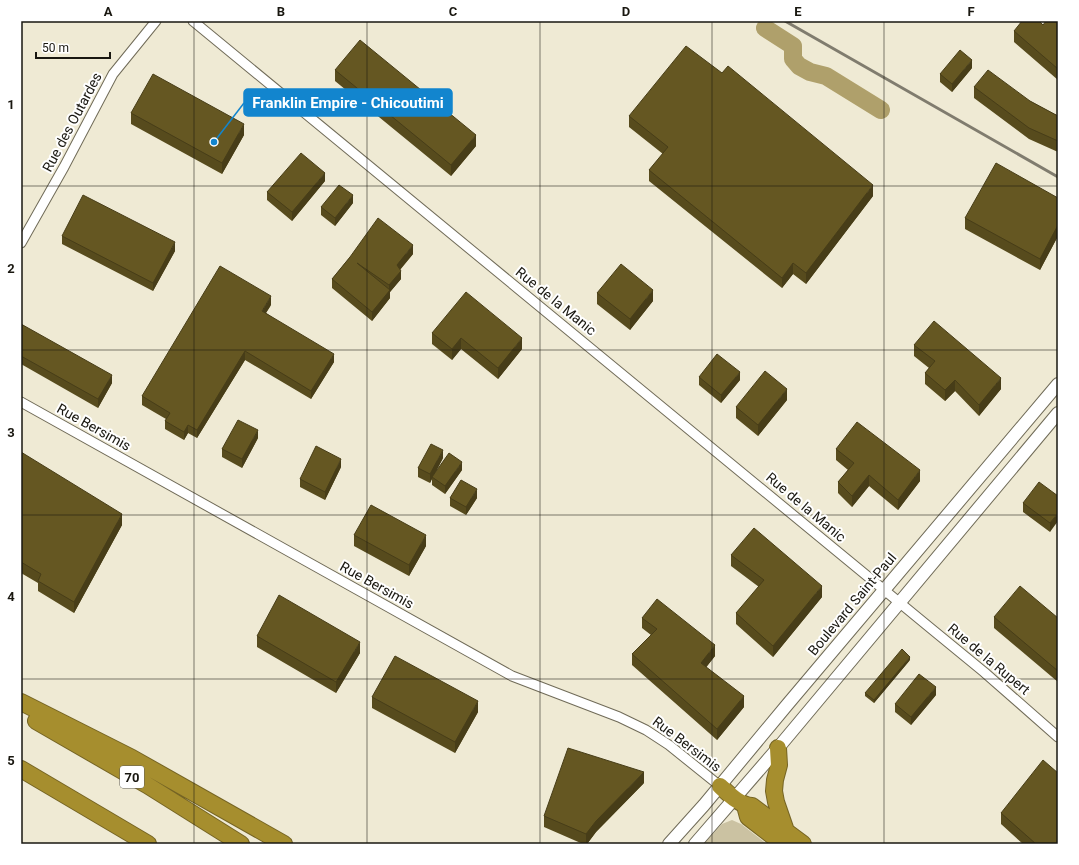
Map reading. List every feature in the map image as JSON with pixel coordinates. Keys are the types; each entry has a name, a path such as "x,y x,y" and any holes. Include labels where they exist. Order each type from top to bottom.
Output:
{"highway":[{"path":"21,702 132,758 284,844"},
{"name":"70","path":"21,712 141,782 241,844"},
{"path":"778,748 779,765 775,780 775,796 785,837"},
{"path":"21,769 148,844"},
{"path":"720,786 740,802 752,806 785,837 803,844"}],"main road":[{"name":"Boulevard Saint-Paul","path":"669,844 720,786 884,589 1058,384"},
{"path":"695,844 740,802 778,748 1058,413"}],"street":[{"name":"Rue des Outardes","path":"21,243 114,74 156,21"},
{"name":"Rue de la Manic","path":"193,21 900,602"},
{"name":"Rue Bersimis","path":"21,402 512,676 619,717 646,730 669,745 720,786"},
{"name":"Rue de la Rupert","path":"900,602 984,672 1058,737"}],"shaded area":[{"path":"732,820 741,824 767,844 704,844 722,824"}],"building":[{"path":"1022,21 1039,21 1043,25 1046,21 1058,21 1058,69 1014,31"},
{"path":"360,40 476,135 451,165 335,70"},
{"path":"686,46 722,73 728,66 873,185 806,273 793,263 782,278 649,170 668,147 629,116"},
{"path":"960,50 972,60 952,84 940,74"},
{"path":"988,70 1030,101 1058,116 1058,141 1029,128 974,87"},
{"path":"153,74 244,124 222,163 131,113"},
{"path":"301,153 325,173 292,212 267,192"},
{"path":"996,163 1058,198 1058,225 1040,259 965,218"},
{"path":"339,185 353,195 335,218 321,207"},
{"path":"83,195 175,242 153,283 62,236"},
{"path":"378,218 413,245 397,265 401,271 389,285 357,263 390,290 372,312 332,279"},
{"path":"621,264 653,290 630,319 597,293"},
{"path":"220,266 271,296 262,311 334,354 311,391 245,351 197,430 188,425 184,432 165,421 170,413 142,396"},
{"path":"466,292 522,338 498,368 461,338 452,349 432,333"},
{"path":"934,321 1001,378 979,405 955,380 945,390 925,373 935,361 914,345"},
{"path":"21,324 112,375 98,399 21,356"},
{"path":"717,354 740,372 721,395 699,377"},
{"path":"765,371 787,389 758,425 736,407"},
{"path":"238,420 258,430 242,459 222,449"},
{"path":"857,422 920,470 898,500 869,475 852,496 838,482 854,463 836,449"},
{"path":"431,444 443,450 430,474 418,468"},
{"path":"316,446 341,459 325,492 300,479"},
{"path":"21,452 122,514 74,602 38,581 41,574 21,562"},
{"path":"449,453 462,462 445,486 432,477"},
{"path":"461,480 477,489 466,507 450,498"},
{"path":"1039,482 1058,496 1058,513 1050,523 1023,503"},
{"path":"371,505 426,535 409,565 354,535"},
{"path":"754,528 822,586 773,646 736,613 764,580 731,555"},
{"path":"1020,586 1058,618 1058,671 994,617"},
{"path":"279,595 360,642 336,682 257,636"},
{"path":"657,599 715,645 701,663 744,696 717,729 632,654 657,629 642,618"},
{"path":"902,649 910,657 874,700 865,693"},
{"path":"395,656 478,701 455,742 372,697"},
{"path":"919,674 936,687 911,717 895,704"},
{"path":"568,748 644,772 596,821 586,834 544,816"},
{"path":"1043,760 1058,773 1058,844 1036,844 1001,813"}],"waterway":[{"path":"765,28 793,46 793,59 799,66 810,72 826,76 881,110"}],"railway":[{"path":"785,21 1058,177"}],"place":[{"name":"Franklin Empire - Chicoutimi","path":"214,142"}]}
